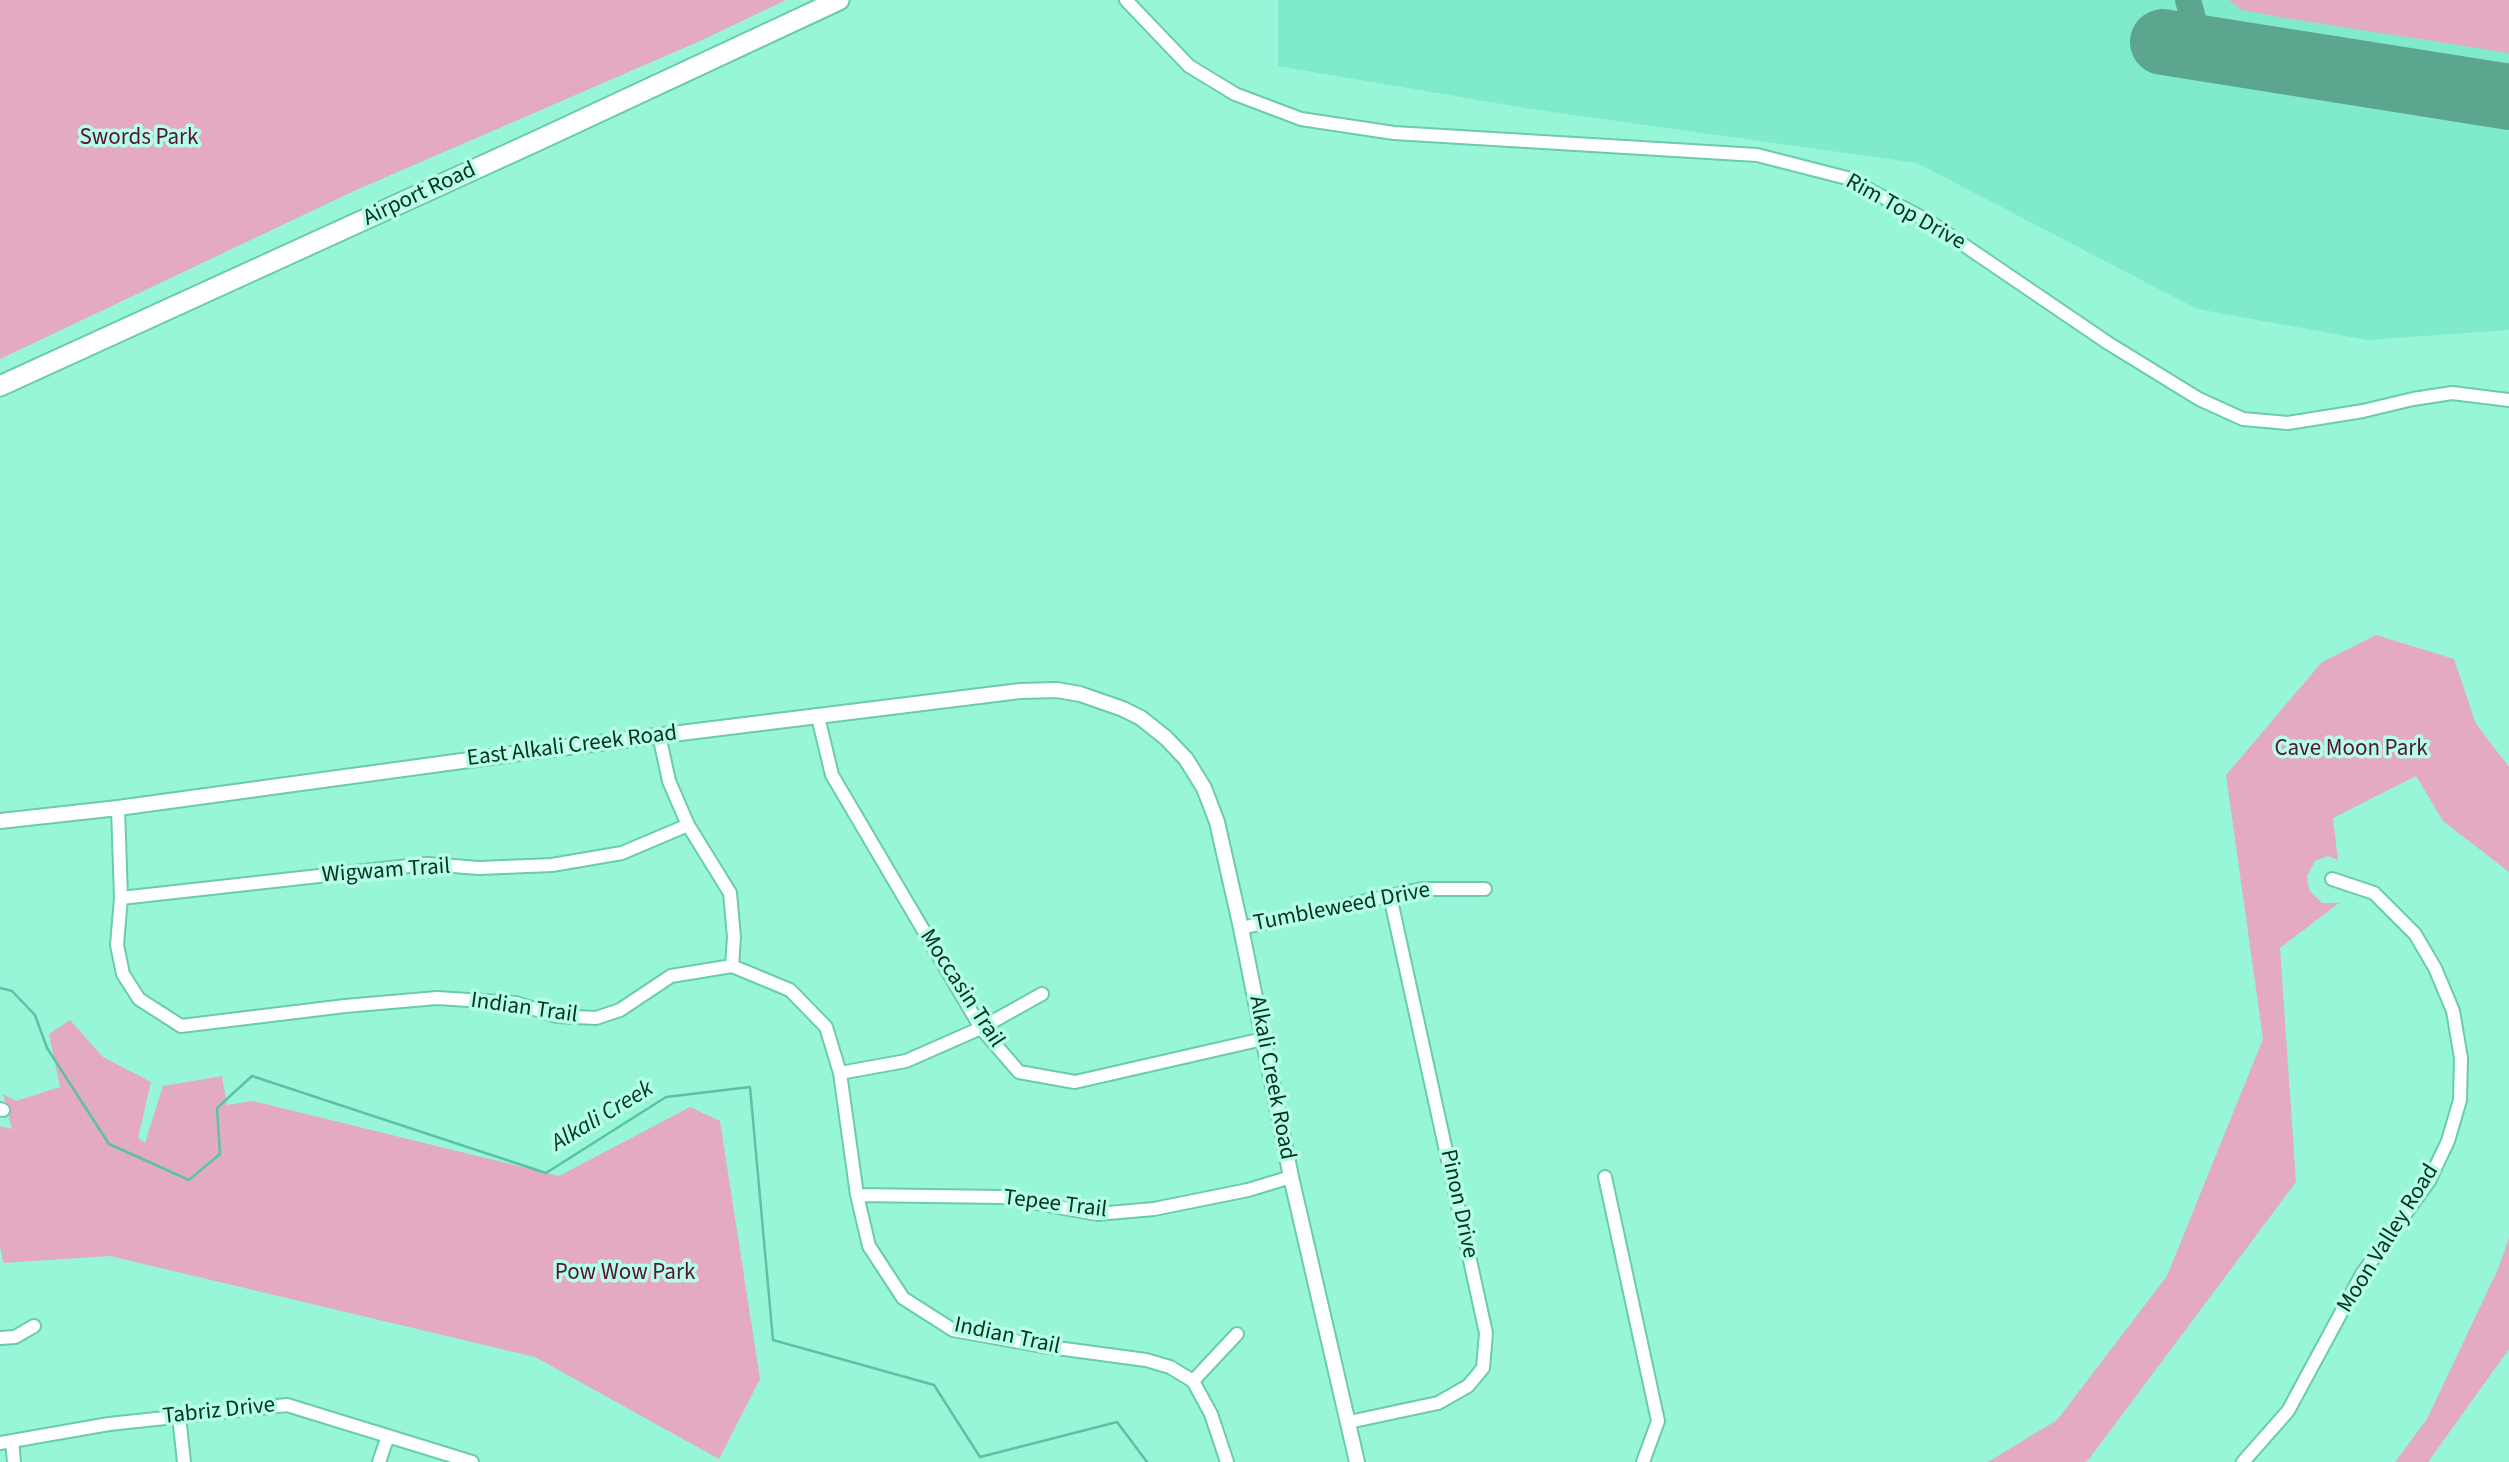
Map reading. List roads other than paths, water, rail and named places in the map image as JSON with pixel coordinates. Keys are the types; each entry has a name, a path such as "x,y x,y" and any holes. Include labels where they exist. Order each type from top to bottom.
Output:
{"highway":[{"name":"Airport Road","path":"0,386 529,145 839,0"}],"street":[{"name":"Rim Top Drive","path":"1126,0 1189,66 1235,94 1301,119 1394,133 1757,155 1847,178 1930,222 2108,343 2199,399 2243,419 2288,423 2452,393 2509,400"},
{"name":"East Alkali Creek Road","path":"0,821 1020,691 1057,690 1105,701 1141,718"},
{"name":"Moccasin Trail","path":"818,717 832,775 981,1028 1019,1072 1075,1082 1263,1039"},
{"name":"Alkali Creek Road","path":"1141,718 1186,759 1204,788 1217,822 1291,1177 1357,1462"},
{"path":"659,735 669,781 688,825 730,893 734,937 732,966"},
{"name":"Indian Trail","path":"118,808 121,898 117,945 123,974 139,999 181,1026 437,998 516,1003 556,1016 596,1018 620,1010 671,976 732,966 790,990 826,1027 840,1073 857,1195 869,1246 903,1298 953,1330 1042,1346 1146,1360 1170,1367 1193,1381"},
{"name":"Wigwam Trail","path":"121,898 427,864 479,867 552,865 622,853 688,825"},
{"name":"Moon Valley Road","path":"2243,1462 2288,1411 2362,1274 2429,1181 2448,1141 2460,1100 2461,1058 2453,1011 2435,968 2415,934 2374,893 2332,879"},
{"name":"Tumbleweed Drive","path":"1241,928 1422,889 1485,890"},
{"name":"Pinon Drive","path":"1349,1422 1438,1403 1468,1386 1483,1368 1486,1332 1390,896"},
{"path":"840,1073 906,1061 981,1028 1042,994"},
{"name":"Tepee Trail","path":"857,1195 1002,1197 1097,1214 1154,1209 1248,1190 1291,1177"},
{"path":"1605,1177 1658,1421 1643,1462"},
{"path":"0,1338 15,1337 34,1326"},
{"path":"1227,1462 1211,1414 1193,1381 1237,1334"},
{"name":"Tabriz Drive","path":"6,1442 109,1424 287,1405 472,1462"},
{"path":"179,1416 184,1462"},
{"path":"379,1462 388,1436"},
{"path":"6,1442 14,1462"}],"waterway":[{"name":"Alkali Creek","path":"0,988 12,991 35,1015 47,1048 109,1144 189,1180 220,1154 217,1108 252,1076 546,1173 666,1097 750,1087 773,1340 934,1385 980,1457 1117,1422 1147,1462"}],"park label":[{"name":"Swords Park","path":"139,139"},
{"name":"Cave Moon Park","path":"2351,750"},
{"name":"Pow Wow Park","path":"625,1274"}]}
